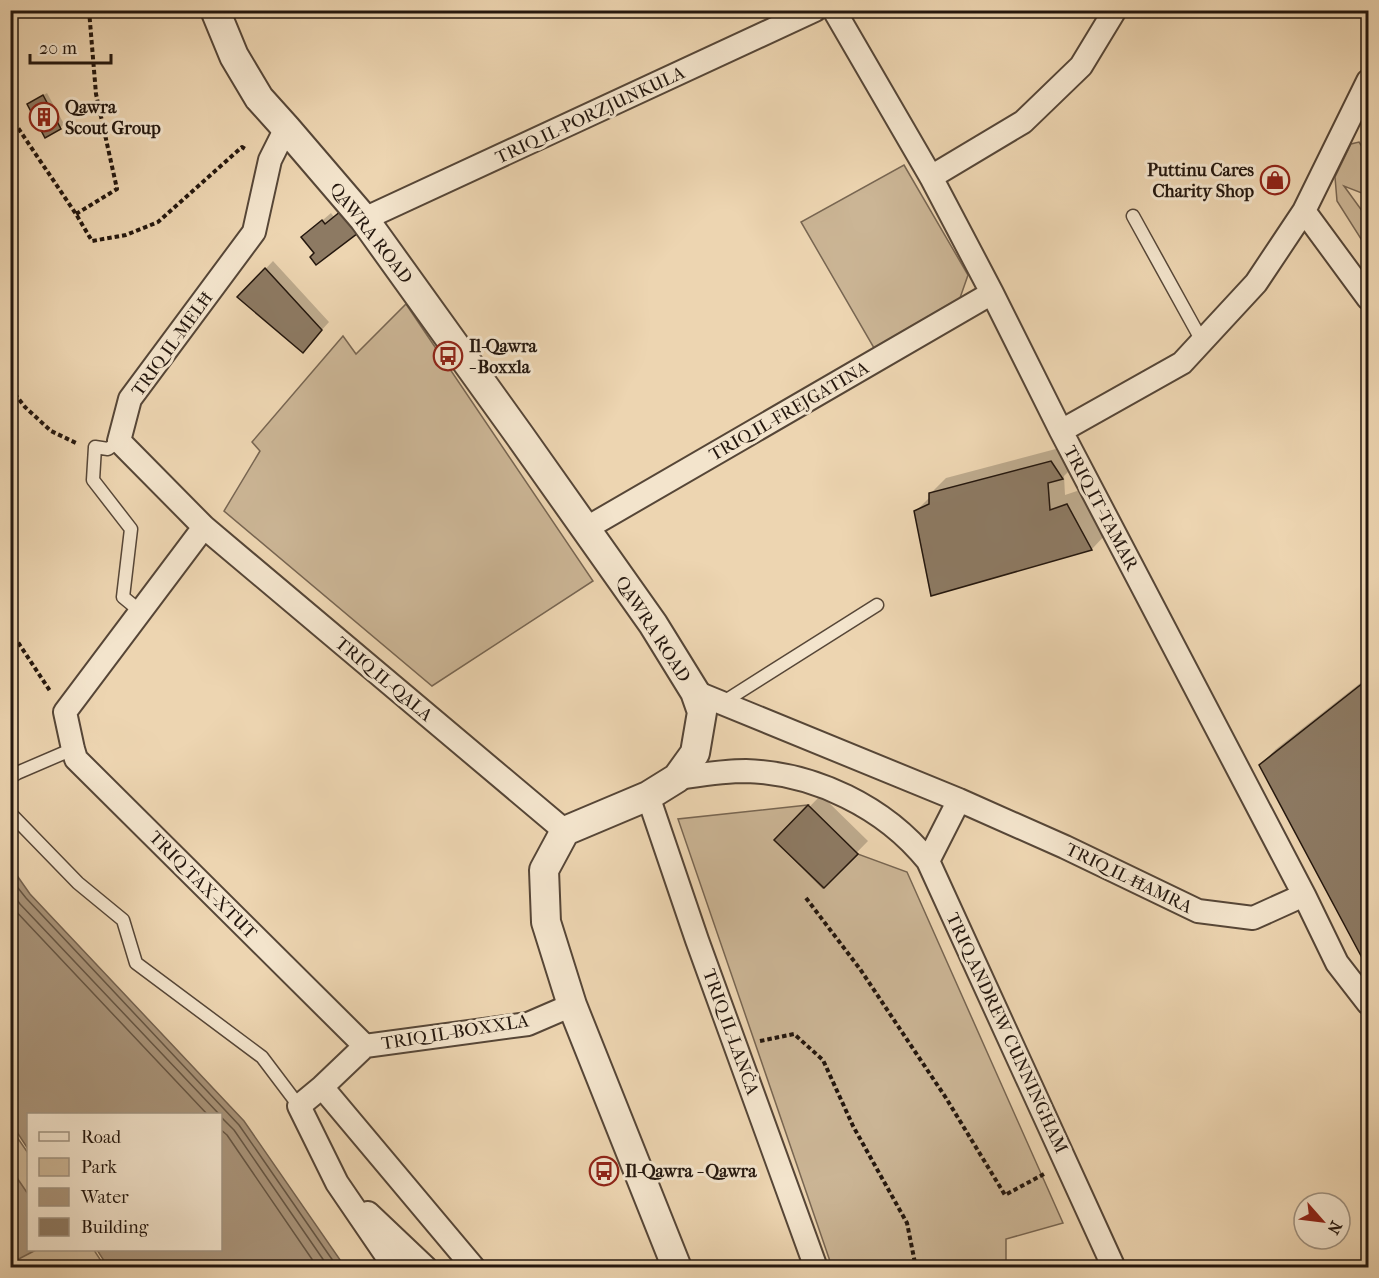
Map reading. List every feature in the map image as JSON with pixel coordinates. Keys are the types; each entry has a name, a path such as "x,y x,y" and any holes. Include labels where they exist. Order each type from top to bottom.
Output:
{"street":[{"name":"QAWRA ROAD","path":"215,10 234,56 259,98 364,219 653,624 694,692 702,712 695,753 676,778 648,796 565,831"},
{"name":"TRIQ IL-PORZJUNKULA","path":"364,219 815,10"},
{"name":"TRIQ IT-TAMAR","path":"834,10 931,177 992,293 1060,431 1304,895 1337,963 1368,1004"},
{"path":"931,177 1023,122 1081,66 1115,10"},
{"path":"1060,431 1182,363 1256,284 1304,211 1368,81"},
{"name":"TRIQ IL-MELĦ","path":"119,441 130,399 254,232 270,160 286,128"},
{"path":"1304,211 1368,298"},
{"name":"TRIQ IL-FREJGATINA","path":"585,529 992,293"},
{"path":"65,712 204,527 119,441"},
{"name":"TRIQ IL-QALA","path":"204,527 565,831"},
{"name":"TRIQ IL-ĦAMRA","path":"694,692 959,800 1065,847 1198,911 1253,918 1304,895"},
{"name":"TRIQ TAX-XTUT","path":"65,712 76,759 365,1046"},
{"name":"TRIQ ANDREW CUNNINGHAM","path":"676,778 745,771 787,775 822,786 866,807 897,828 915,844 928,861 1114,1268"},
{"name":"TRIQ IL-LANĊA","path":"648,796 697,940 816,1268"},
{"path":"928,861 959,800"},
{"path":"565,831 544,870 546,922 572,1005 677,1268"},
{"name":"TRIQ IL-BOXXLA","path":"299,1106 365,1046 528,1024 572,1005"},
{"path":"322,1087 474,1268"},
{"path":"299,1106 337,1183 395,1268"},
{"path":"337,1183 426,1268"}],"lane":[{"path":"1133,216 1203,341"},
{"path":"119,441 108,449 95,447 93,480 131,529 123,597 140,611"},
{"path":"722,703 877,605"},
{"path":"10,778 73,749"},
{"path":"10,813 78,883 123,920 136,963 262,1058 299,1106"}],"path":[{"path":"76,214 117,189 96,94 89,10"},
{"path":"10,116 92,241 126,235 158,222 242,147 270,160"},
{"path":"10,388 25,407 51,431 78,444 95,447"},
{"path":"10,630 65,712"},
{"path":"806,897 866,979 946,1098 1005,1195 1065,1162"},
{"path":"735,1046 794,1034 822,1060 853,1126 907,1223 916,1268"}],"green space":[{"path":"1359,142 1368,156 1368,201 1362,193 1344,186 1368,219 1368,250 1337,201 1335,177 1351,144"},
{"path":"904,165 968,275 960,298 874,348 801,222"},
{"path":"406,304 593,581 432,686 224,511 260,451 252,442 343,336 356,354"},
{"path":"808,805 775,840 823,888 858,854 907,872 1063,1223 1006,1239 1006,1267 832,1267 678,819"},
{"path":"10,1127 27,1152 27,1251 95,1251 105,1267 11,1267"}],"water":[{"path":"11,867 30,894 244,1121 345,1267 108,1267 98,1251 222,1251 222,1113 27,1113 27,1147 11,1123"},
{"path":"11,1169 27,1193 27,1251 34,1251 11,1263"}],"building":[{"name":"Qawra Scout Group","path":"43,95 61,129 45,138 27,104"},
{"path":"341,211 358,233 316,265 310,257 314,253 301,237 322,220 325,224"},
{"path":"265,268 322,330 303,353 237,297"},
{"path":"1051,461 1063,479 1048,483 1050,510 1067,504 1092,550 931,596 914,511 929,504 929,493"},
{"path":"1368,679 1368,969 1259,765"},
{"path":"808,805 858,854 824,888 774,840"}],"place":[{"name":"Qawra Scout Group","path":"44,117"},
{"name":"Puttinu Cares Charity Shop","path":"1275,180"},
{"name":"Il-Qawra - Boxxla","path":"448,356"},
{"name":"Il-Qawra - Qawra","path":"604,1171"}]}
